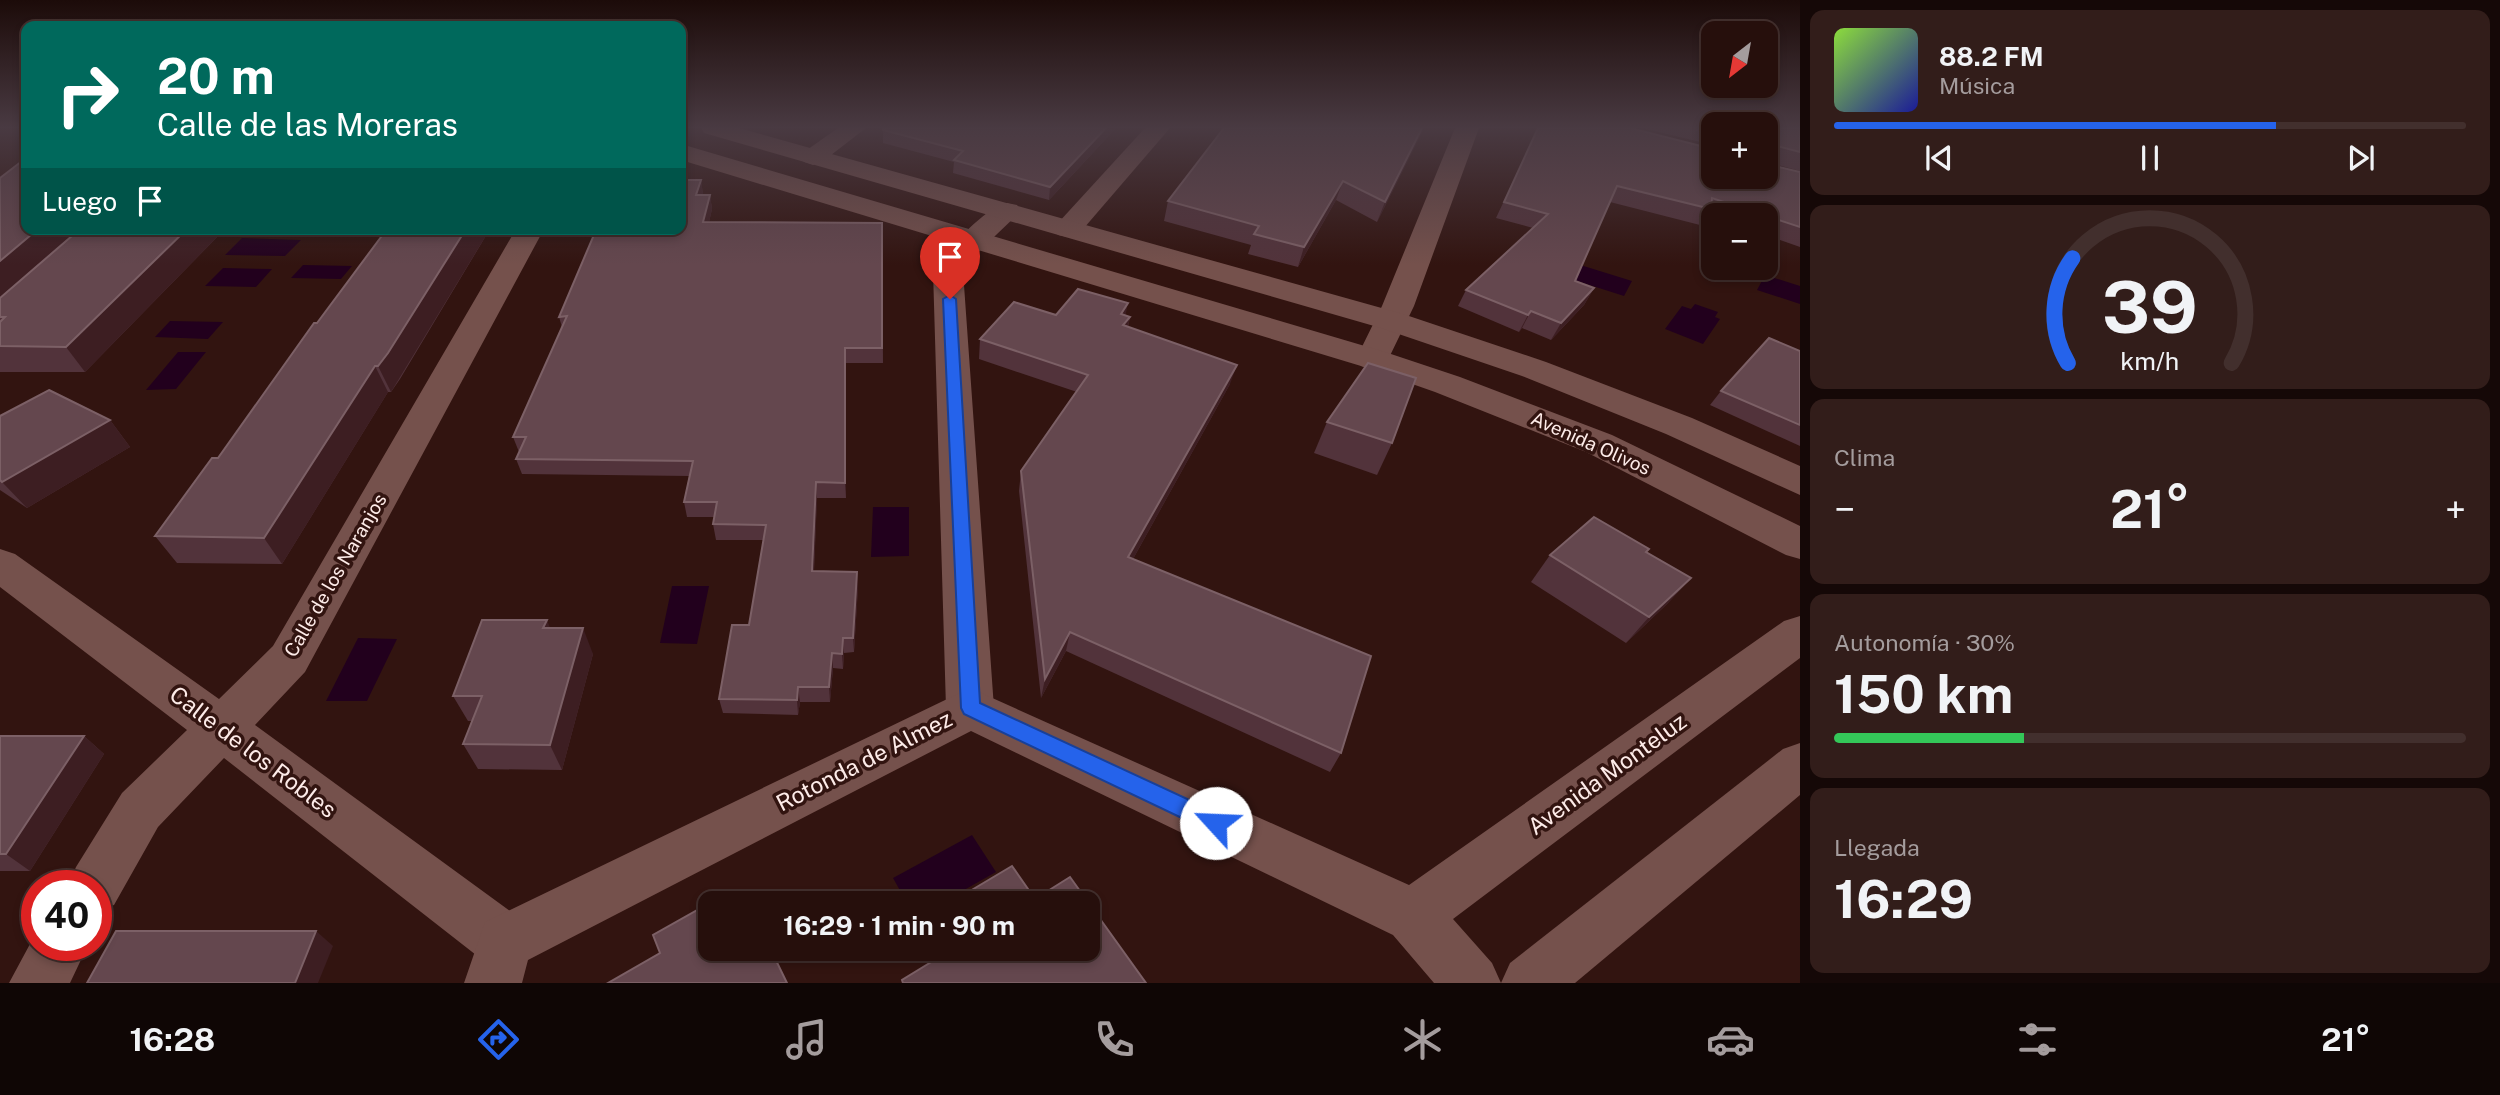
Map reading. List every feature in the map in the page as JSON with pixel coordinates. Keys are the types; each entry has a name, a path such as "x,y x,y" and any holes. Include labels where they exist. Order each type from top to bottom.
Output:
{"street":[{"name":"Avenida Olivos","path":"755,174 1373,359 1570,431 1735,509 1800,544"},
{"path":"874,174 1392,321 1594,392 1679,426 1800,482"},
{"path":"1068,229 1117,174"},
{"path":"1373,359 1392,321 1449,174"},
{"path":"971,708 948,271 975,239 1007,211"},
{"name":"Calle de los Naranjos","path":"104,870 140,810 223,729 289,659 527,235"},
{"name":"Calle de los Robles","path":"0,565 223,729 499,962"},
{"name":"Avenida Monteluz","path":"1413,915 1800,634"},
{"name":"Rotonda de Almez","path":"499,962 971,708 1413,915 1472,983"},
{"path":"1530,983 1800,765"},
{"path":"38,983 51,961"}],"shaded area":[{"path":"242,238 301,240 285,256 225,255"},
{"path":"1561,259 1632,281 1624,296 1552,273"},
{"path":"303,265 352,266 341,279 291,278"},
{"path":"223,268 272,269 256,287 205,286"},
{"path":"1778,279 1800,286 1800,304 1757,290 1762,280"},
{"path":"1695,304 1718,312 1715,317 1720,319 1703,344 1665,329 1682,306 1691,309"},
{"path":"170,321 223,322 208,339 155,337"},
{"path":"178,352 206,352 176,389 146,390"},
{"path":"873,507 909,507 909,556 871,557"},
{"path":"672,586 709,586 697,644 660,643"},
{"path":"358,638 397,639 367,701 326,701"},
{"path":"972,835 996,872 962,891 900,891 893,878"}],"building":[{"path":"5,174 21,174 21,235 31,235 0,261 0,178"},
{"path":"1003,174 1062,174 1050,187"},
{"path":"1189,174 1399,174 1385,202 1343,181 1304,247 1254,234 1259,226 1168,201"},
{"path":"1517,174 1701,174 1701,189 1778,189 1778,174 1800,174 1800,227 1778,220 1778,203 1727,203 1712,198 1712,203 1701,203 1701,207 1617,186 1575,281 1594,288 1561,323 1531,311 1528,315 1466,290 1548,214 1504,202"},
{"path":"686,180 701,180 696,195 710,195 703,222 882,223 882,348 845,348 845,483 816,482 812,571 857,572 853,638 843,638 842,654 832,653 829,687 798,687 797,700 719,699 732,625 749,625 766,525 713,524 717,502 684,502 693,461 516,459 526,437 513,437 567,316 559,317 594,235 686,235"},
{"path":"73,235 181,235 66,347 0,346 0,322 5,317 0,317 0,298"},
{"path":"383,235 462,235 388,353 378,366 375,366 264,538 155,536 212,458 218,458 314,323 317,323"},
{"path":"1078,289 1128,303 1121,314 1130,317 1123,325 1237,365 1128,557 1371,656 1341,753 1070,632 1045,679 1021,471 1088,375 980,339 1014,302 1056,315"},
{"path":"1769,338 1800,351 1800,425 1721,391"},
{"path":"1368,363 1416,378 1392,443 1327,422"},
{"path":"49,390 110,420 2,482 0,416"},
{"path":"1594,517 1649,549 1646,552 1691,578 1649,617 1550,555"},
{"path":"482,620 547,620 543,628 583,628 550,745 463,744 482,696 453,696"},
{"path":"0,736 84,736 6,854 0,854"},
{"path":"1012,866 1029,891 970,891"},
{"path":"1070,877 1080,891 1048,891"},
{"path":"698,910 698,961 776,961 787,983 608,983 660,953 653,935"},
{"path":"1100,919 1146,983 903,983 902,980 933,961 1100,961"},
{"path":"116,931 316,931 295,983 87,983 99,961 112,961 112,938"}],"route":[{"path":"950,299 971,708 1216,823"}]}
